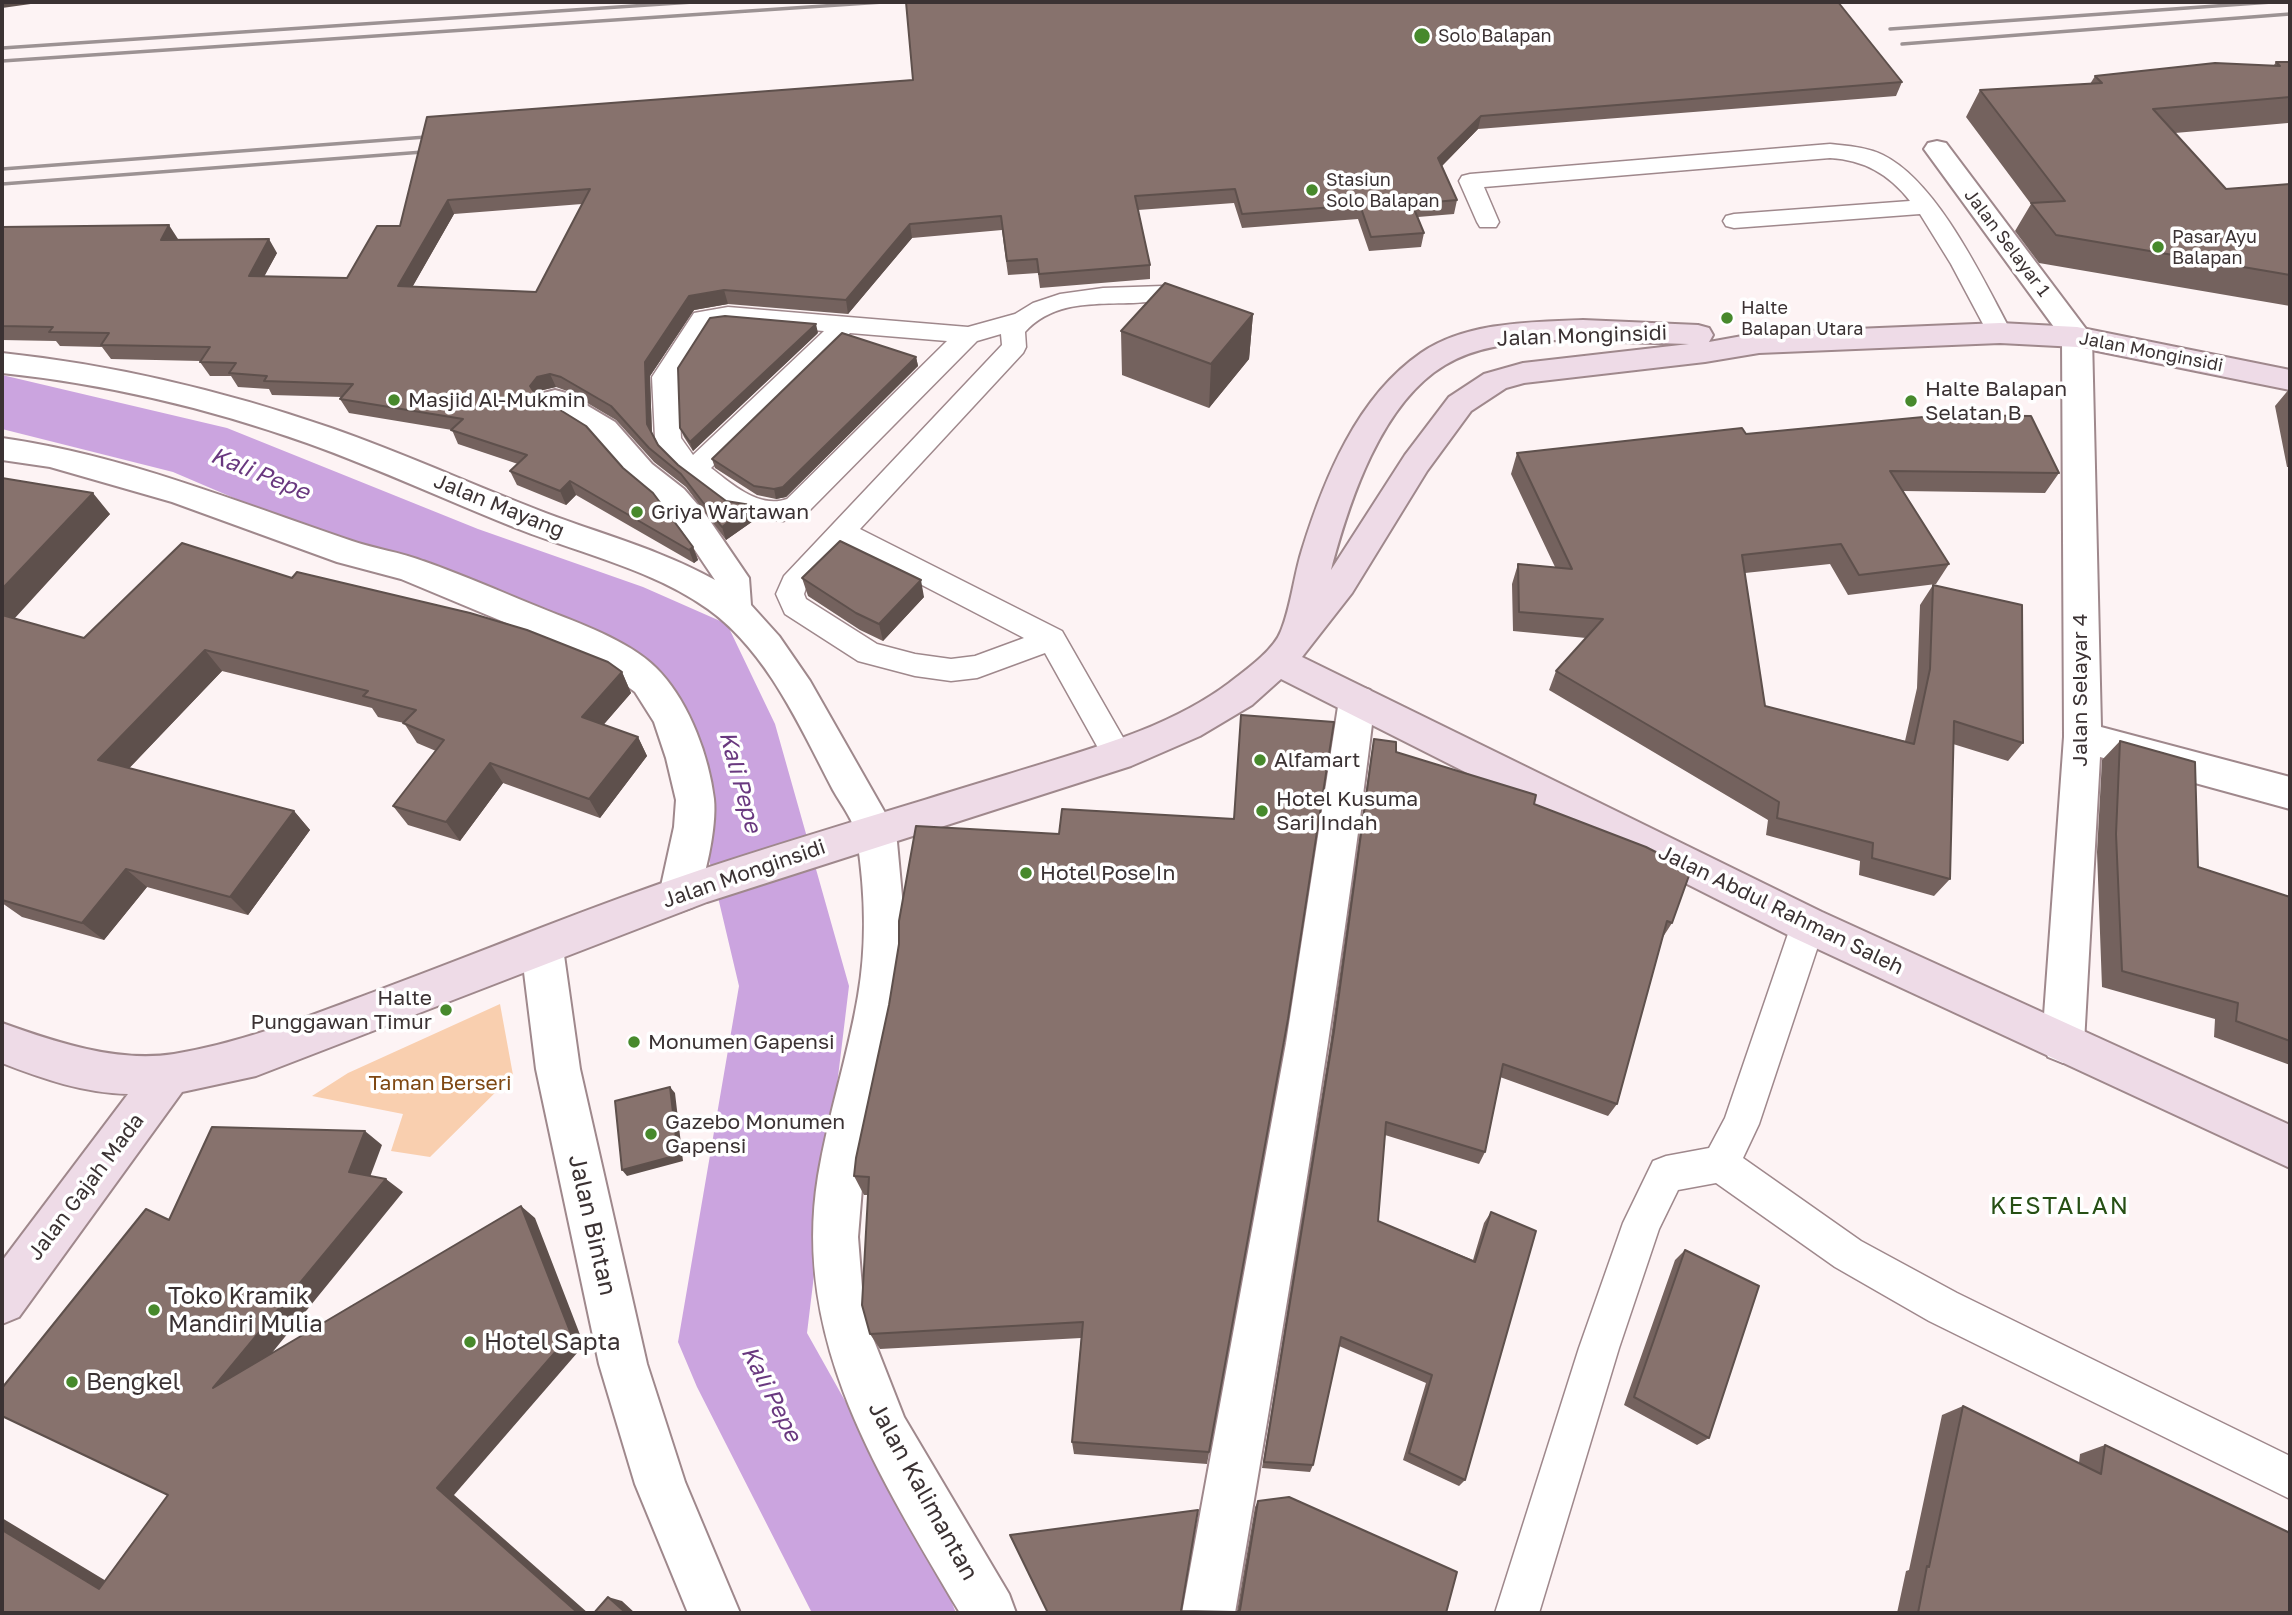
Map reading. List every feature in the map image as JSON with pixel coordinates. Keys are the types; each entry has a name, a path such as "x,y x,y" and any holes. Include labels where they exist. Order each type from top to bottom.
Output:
{"main road":[{"name":"Jalan Monginsidi","path":"1288,650 1326,526 1369,432 1401,384 1421,365 1468,342 1515,334 1637,331 1759,342 1989,333 2077,337 2290,380"},
{"name":"Jalan Monginsidi","path":"2,1044 49,1062 104,1073 169,1075 256,1056 690,891 859,835 1118,755 1186,726 1215,710 1239,695 1288,650 1340,584 1416,463 1460,404 1495,381 1523,373 1705,352 1759,342"},
{"path":"1401,384 1460,404"},
{"name":"Jalan Abdul Rahman Saleh","path":"1288,650 1357,700 1808,925 2290,1147"},
{"name":"Jalan Gajah Mada","path":"2,1300 169,1075"}],"street":[{"name":"Jalan Selayar 1","path":"1937,149 2077,337"},
{"name":"Jalan Selayar 4","path":"2063,1042 2083,737 2077,337"},
{"name":"Jalan Mayang","path":"2,363 77,371 263,417 309,432 545,526 620,552 693,584 734,610 775,658 831,750 859,835"},
{"path":"555,400 604,430 641,472 672,497 692,520 732,578 734,610"},
{"path":"2,449 50,456 182,494 349,553 410,569 601,647 648,682 671,718 685,758 695,800 690,891"},
{"path":"1208,1613 1324,943 1357,700"},
{"path":"2083,737 2290,793"},
{"name":"Jalan Kalimantan","path":"859,835 886,924 879,999 846,1142 835,1234 836,1281 848,1337 879,1420 990,1613"},
{"name":"Jalan Bintan","path":"542,948 558,1069 623,1364 660,1485 713,1613"}],"lane":[{"path":"1488,222 1470,181 1830,151 1855,152 1887,168 1925,207 1972,281 1989,333"},
{"path":"1734,221 1925,207"},
{"path":"1873,210 1903,216 1912,221 1989,333"},
{"path":"1052,639 977,667 951,670 915,665 868,653 795,606 790,594 794,583 1014,348 1013,331 1029,312 1052,303 1163,293"},
{"path":"968,335 797,506 783,511 742,505 678,457 668,438 665,377 703,318 728,315 968,335 1019,321"},
{"path":"694,470 844,325"},
{"path":"843,532 1052,639 1118,755"},
{"path":"1720,1164 1741,1124 1808,925"},
{"path":"1517,1613 1599,1348 1638,1235 1658,1188 1666,1174 1720,1164 1849,1254 1943,1307 2290,1478"}],"green space":[{"name":"Taman Berseri","path":"500,1004 513,1075 430,1157 391,1151 403,1114 312,1096 348,1073"}],"building":[{"path":"906,2 1838,2 1902,82 1481,116 1438,158 1457,200 1412,204 1424,233 1371,237 1360,205 1242,214 1235,189 1135,196 1150,265 1039,274 1037,259 1007,261 1001,216 910,224 846,300 724,290 689,296 645,362 647,424 658,445 678,465 726,501 751,505 722,527 681,474 649,448 611,406 561,377 550,374 537,377 530,386 536,395 586,426 623,468 653,493 693,547 689,550 570,481 560,491 510,471 527,455 451,430 463,419 340,399 353,384 264,381 267,376 229,373 236,363 200,362 210,347 101,345 109,333 49,332 53,327 2,326 2,227 169,225 161,240 269,239 249,276 347,278 377,226 400,226 427,117 913,80","holes":["590,189 536,292 398,286 448,200"]},
{"path":"2276,62 2290,62 2290,97 2153,109 2226,189 2290,184 2290,275 2056,235 2031,203 2065,201 1980,90 2102,83 2095,76 2215,63 2280,66"},
{"path":"1165,283 1253,314 1211,364 1121,331"},
{"path":"725,316 816,324 690,442 680,428 678,368 710,318"},
{"path":"842,333 916,357 783,487 774,489 754,486 712,459"},
{"path":"1944,415 2031,416 2059,473 1890,471 1949,564 1859,575 1841,544 1742,555 1765,706 1914,744 1930,669 1933,585 2022,605 2023,743 1954,721 1950,879 1872,858 1873,843 1777,818 1779,802 1556,671 1603,619 1519,612 1518,564 1572,569 1517,453 1742,428 1746,434"},
{"path":"2,478 93,493 2,589"},
{"path":"840,541 921,580 879,624 856,613 802,578"},
{"path":"182,543 292,578 297,572 470,613 527,630 608,662 622,672 582,717 638,737 589,799 490,763 446,822 393,806 444,740 403,723 416,710 363,696 368,691 205,650 98,760 294,811 230,897 126,869 82,923 2,900 2,615 84,638"},
{"path":"1241,715 1334,722 1288,1019 1209,1452 1072,1442 1083,1322 870,1334 862,1305 869,1177 854,1176 856,1158 889,1005 899,944 899,921 916,826 1059,834 1062,809 1234,819"},
{"path":"1374,739 1396,742 1396,752 1536,795 1534,804 1646,847 1691,870 1672,923 1667,921 1617,1104 1503,1064 1485,1152 1386,1122 1378,1221 1475,1262 1491,1212 1536,1231 1465,1480 1409,1453 1432,1375 1341,1337 1313,1465 1264,1462 1334,1031"},
{"path":"2120,741 2195,762 2198,867 2290,897 2290,1041 2236,1021 2238,1003 2122,971 2116,834"},
{"name":"Gazebo Monumen Gapensi","path":"670,1087 678,1155 622,1170 615,1101"},
{"path":"212,1127 365,1131 349,1172 386,1179 213,1388 521,1206 571,1334 437,1488 578,1613 2,1613 2,1530 99,1589 168,1495 2,1416 2,1388 146,1209 169,1220"},
{"path":"1685,1250 1759,1286 1709,1438 1634,1397"},
{"path":"1963,1406 2101,1474 2105,1445 2290,1533 2290,1613 1918,1613"},
{"path":"1289,1497 1457,1572 1446,1613 1048,1613 1010,1535 1198,1510 1181,1611 1237,1612 1240,1610 1258,1501"},
{"path":"608,1597 626,1613 594,1613"}],"waterway":[{"name":"Kali Pepe","path":"2,402 197,449 446,552 610,612 694,649 726,724 794,986 742,1342 886,1613"}],"railway":[{"path":"2,48 693,2"},
{"path":"2,61 883,2"},
{"path":"1890,29 2272,2"},
{"path":"1902,44 2290,14"},
{"path":"2,169 426,137"},
{"path":"2,184 423,152"}],"place":[{"name":"Solo Balapan","path":"1422,36"},
{"name":"Stasiun Solo Balapan","path":"1312,190"},
{"name":"Pasar Ayu Balapan","path":"2158,247"},
{"name":"Halte Balapan Utara","path":"1727,318"},
{"name":"Masjid Al-Mukmin","path":"394,400"},
{"name":"Halte Balapan Selatan B","path":"1911,401"},
{"name":"Griya Wartawan","path":"637,512"},
{"name":"Alfamart","path":"1260,760"},
{"name":"Hotel Kusuma Sari Indah","path":"1262,811"},
{"name":"Hotel Pose In","path":"1026,873"},
{"name":"Halte Punggawan Timur","path":"446,1010"},
{"name":"Monumen Gapensi","path":"634,1042"},
{"name":"Gazebo Monumen Gapensi","path":"651,1134"},
{"name":"Toko Kramik Mandiri Mulia","path":"154,1310"},
{"name":"Hotel Sapta","path":"470,1342"},
{"name":"Bengkel","path":"72,1382"}],"district":[{"name":"KESTALAN","path":"2060,1206"}]}
